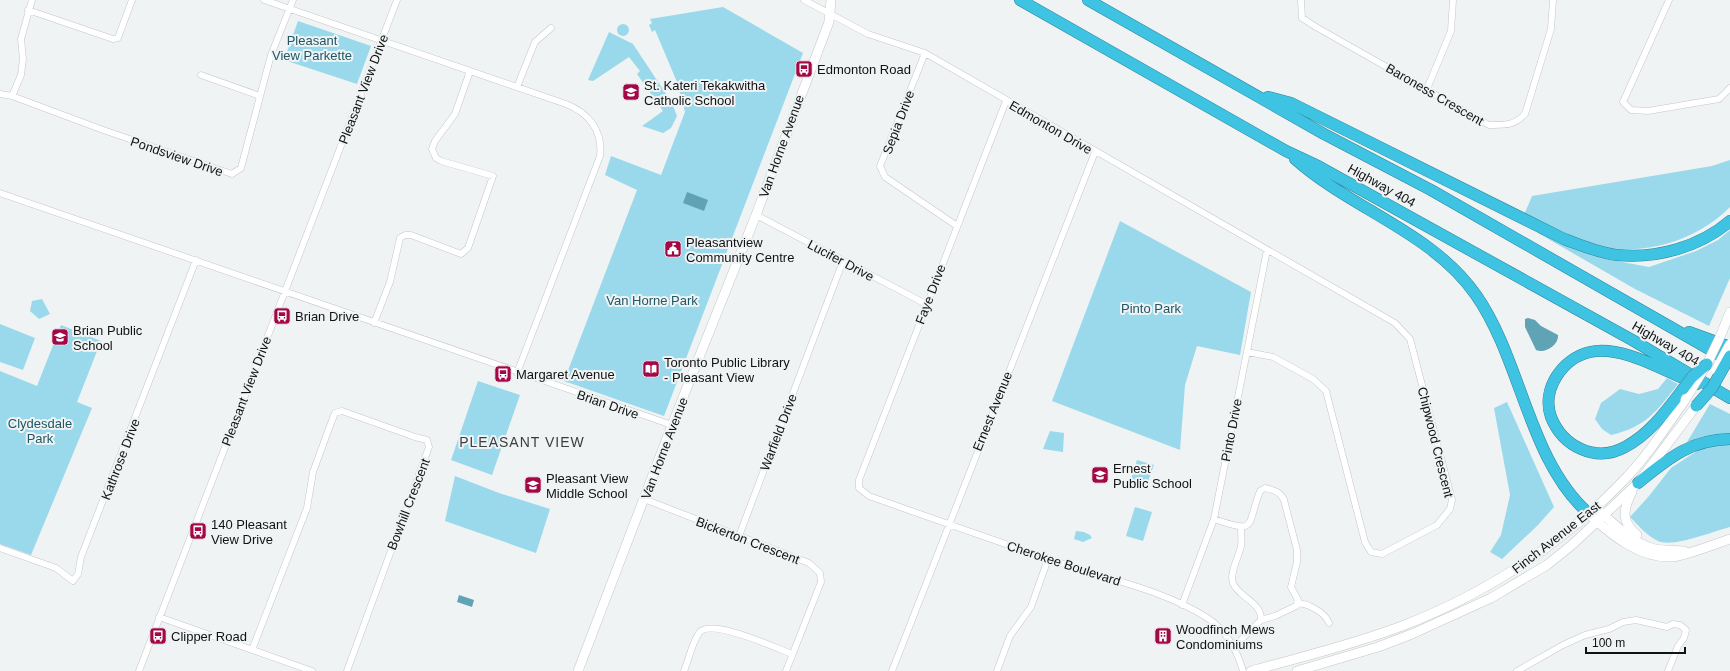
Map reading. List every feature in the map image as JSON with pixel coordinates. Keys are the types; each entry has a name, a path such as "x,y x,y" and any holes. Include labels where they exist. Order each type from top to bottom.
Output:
{"highway":[{"name":"Highway 404","path":"1020,0 1286,151 1318,166 1404,213 1678,366 1725,395"},
{"name":"Highway 404","path":"1088,0 1256,94 1324,134 1431,190 1661,323 1730,361"},
{"path":"1256,94 1291,103 1564,239 1591,249 1617,255 1643,255 1672,250 1695,243 1714,233 1730,221"},
{"path":"1286,151 1315,176 1430,250 1451,267 1475,294 1497,330 1554,473 1572,497 1591,510"},
{"path":"1661,323 1730,345"},
{"path":"1707,364 1692,377 1684,394 1645,433 1626,447 1613,452 1592,454 1575,446 1559,431 1551,416 1550,400 1553,383 1562,368 1572,359 1591,352 1611,352 1639,359 1677,376 1725,395"},
{"path":"1696,406 1712,388 1730,356"},
{"path":"1638,483 1679,451 1699,443 1730,439"}],"main road":[{"name":"Van Horne Avenue","path":"578,671 672,425 756,215 829,22 831,0"},
{"path":"1707,364 1725,328 1730,312"},
{"name":"Finch Avenue East","path":"1297,671 1378,647 1412,634 1491,598 1547,565 1601,519 1638,483 1696,406 1730,345"},
{"name":"Finch Avenue East","path":"1251,671 1350,644 1425,617 1478,592 1515,569 1561,536 1625,478 1639,463 1684,394"},
{"path":"1638,483 1626,502 1624,512 1628,525 1641,538 1675,550"},
{"path":"1591,510 1632,547 1657,556 1672,557 1730,539"},
{"path":"1601,519 1638,542 1657,549 1689,552"}],"street":[{"path":"12,96 21,75 23,59 21,40 28,10 32,0"},
{"path":"28,10 113,40 118,38 121,33 132,0"},
{"path":"264,0 579,109 593,123 599,134 601,146 600,156 518,373"},
{"name":"Pondsview Drive","path":"0,94 12,96 106,131 232,174 241,168 271,55 293,0"},
{"name":"Pleasant View Drive","path":"139,671 284,292 398,0"},
{"path":"804,0 829,14"},
{"name":"Baroness Crescent","path":"1301,0 1302,18 1489,125 1505,125 1518,122 1524,114 1551,29 1553,0"},
{"path":"1427,89 1451,31 1453,0"},
{"path":"1669,0 1623,102 1631,110 1648,111 1719,99 1730,88"},
{"name":"Edmonton Drive","path":"829,14 868,34 925,53 1267,250"},
{"path":"517,87 535,42 551,28"},
{"name":"Sepia Drive","path":"925,53 880,166 885,176 957,226"},
{"path":"374,323 390,282 400,238 411,235 462,254 468,248 493,176 441,161 436,158 432,149 435,141 454,114 470,71"},
{"path":"201,75 260,96"},
{"name":"Faye Drive","path":"859,488 859,480 1006,101"},
{"name":"Ernest Avenue","path":"892,671 948,524 1095,152"},
{"name":"Brian Drive","path":"0,193 672,425"},
{"name":"Lucifer Drive","path":"756,215 926,304"},
{"name":"Pinto Drive","path":"1182,605 1214,519 1267,250"},
{"name":"Chipwood Crescent","path":"1247,352 1273,357 1313,379 1326,391 1365,542 1371,552 1382,554 1437,525 1450,510 1452,500 1410,339 1395,323 1267,250"},
{"name":"Kathrose Drive","path":"0,548 56,568 73,581 76,578 81,557 196,260"},
{"name":"Warfield Drive","path":"739,536 843,261"},
{"name":"Bowhill Crescent","path":"252,650 307,508 313,472 330,423 335,414 342,411 427,440 429,447 347,671"},
{"name":"Cherokee Boulevard","path":"859,488 869,496 1048,559 1146,591 1182,605 1207,618 1225,634 1234,647 1243,671"},
{"path":"1214,519 1241,528 1252,520 1260,491 1267,489 1282,495 1286,505 1296,546 1297,562 1291,587 1298,603"},
{"name":"Bickerton Crescent","path":"644,500 809,563 820,573 820,582 786,671"},
{"path":"1241,528 1240,548 1232,575 1232,581 1236,588 1257,608 1261,614 1261,620"},
{"path":"997,671 1010,636 1031,607 1048,559"},
{"path":"1234,647 1261,620 1281,614 1295,607 1298,603"},
{"path":"1298,603 1325,615 1329,622"},
{"path":"159,617 312,671"},
{"path":"1517,671 1563,645 1585,635 1609,629 1629,620 1668,627 1673,624 1680,625 1686,630 1668,671"},
{"path":"684,671 699,632 706,628 724,629 792,654"}],"green space":[{"name":"Van Horne Park","path":"723,7 803,53 664,416 564,381 637,190 605,175 611,156 661,175 685,112 677,82 655,30 652,32 649,25 652,23 650,19"},
{"name":"Pleasant View Parkette","path":"298,21 371,46 357,84 284,60"},
{"path":"621,24 625,24 629,30 625,36 621,36 617,32 617,28"},
{"path":"609,32 633,44 672,103 677,116 671,128 663,133 642,126 663,111 637,74 640,71 629,57 593,81 588,80"},
{"path":"1730,160 1730,207 1716,220 1699,230 1682,239 1663,245 1624,249 1605,247 1578,239 1524,215 1532,196 1712,166"},
{"name":"Pinto Park","path":"1120,221 1251,292 1240,355 1197,346 1185,385 1180,450 1052,401"},
{"path":"1730,230 1730,278 1709,326 1635,289 1538,233 1540,231 1601,258 1649,267 1696,251 1718,240"},
{"path":"42,299 50,314 39,319 30,311 32,301"},
{"path":"0,324 35,338 23,370 0,362"},
{"name":"Clydesdale Park","path":"61,325 101,341 77,402 92,408 31,555 0,544 0,371 37,386"},
{"path":"1667,378 1678,384 1657,410 1642,422 1623,432 1611,435 1602,429 1595,419 1601,403 1620,389 1639,394 1658,389"},
{"path":"478,381 520,395 492,475 451,460"},
{"path":"1507,402 1554,507 1537,526 1502,559 1490,552 1501,535 1510,495 1494,408"},
{"path":"1710,404 1730,414 1730,434 1710,436 1687,442"},
{"path":"1050,431 1064,433 1063,452 1043,449"},
{"path":"1717,443 1730,445 1730,527 1683,541 1665,543 1650,536 1630,517 1671,468 1700,449"},
{"path":"1137,460 1154,465 1147,484 1131,479"},
{"path":"455,476 499,493 550,509 536,553 445,521"},
{"path":"1135,507 1152,512 1143,541 1126,536"},
{"path":"1076,531 1084,532 1092,538 1083,542 1074,539"}],"shaded area":[{"path":"687,192 708,200 704,211 683,203"},
{"path":"1528,318 1535,320 1541,326 1558,335 1558,339 1551,348 1543,351 1536,350 1525,327 1525,319"},
{"path":"459,595 474,600 472,607 457,602"}],"place":[{"name":"Edmonton Road","path":"804,69"},
{"name":"St. Kateri Tekakwitha Catholic School","path":"631,92"},
{"name":"Pleasantview Community Centre","path":"673,249"},
{"name":"Brian Drive","path":"282,316"},
{"name":"Brian Public School","path":"60,337"},
{"name":"Toronto Public Library - Pleasant View","path":"651,369"},
{"name":"Margaret Avenue","path":"503,374"},
{"name":"Ernest Public School","path":"1100,475"},
{"name":"Pleasant View Middle School","path":"533,485"},
{"name":"140 Pleasant View Drive","path":"198,531"},
{"name":"Clipper Road","path":"158,636"},
{"name":"Woodfinch Mews Condominiums","path":"1163,636"}],"district":[{"name":"PLEASANT VIEW","path":"522,442"}]}
